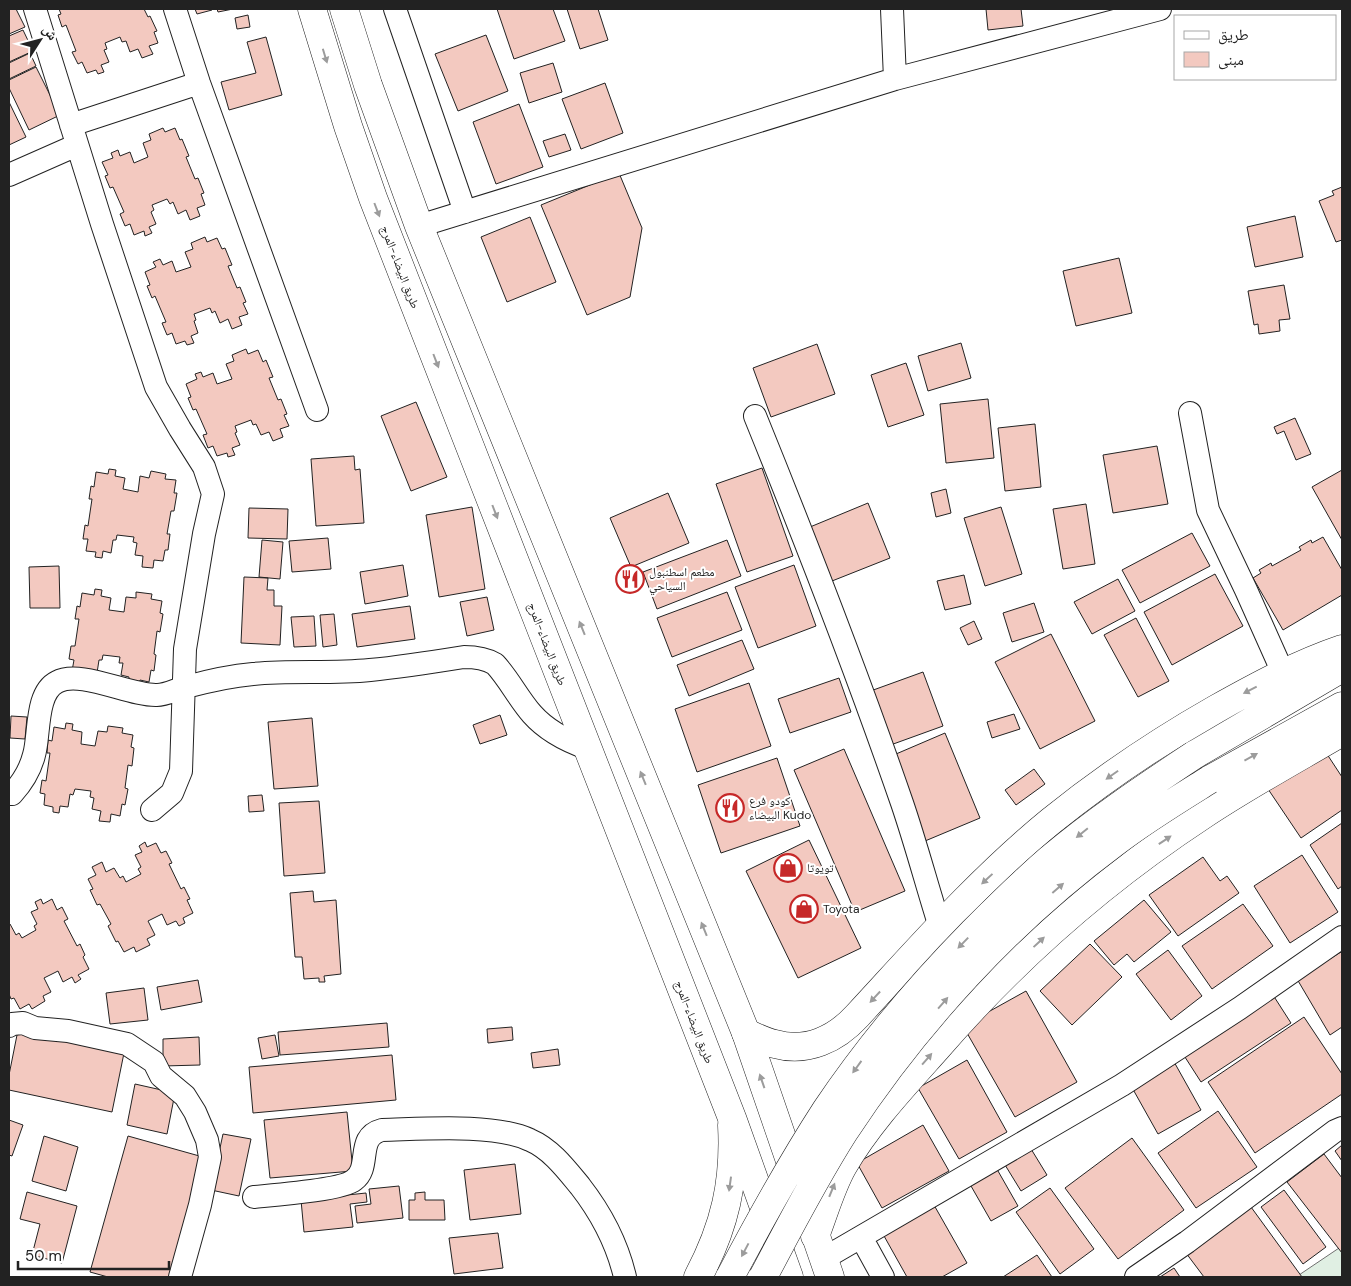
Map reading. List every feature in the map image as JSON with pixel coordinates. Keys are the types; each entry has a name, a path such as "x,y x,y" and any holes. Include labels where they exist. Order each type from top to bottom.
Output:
{"main road":[{"name":"طريق البيضاء-المرج","path":"312,9 348,126 373,198 732,1118 789,1277"},
{"path":"344,9 368,85 419,226 746,1033 823,1257"},
{"path":"746,1033 776,1044 791,1046 806,1046 834,1036 857,1016 940,927 1006,861 1050,822 1092,789 1135,758 1188,725 1283,673 1342,649"},
{"path":"730,1277 786,1174 826,1110 873,1044 920,987 1007,898 1049,860 1096,822 1144,788 1194,755 1342,668"},
{"path":"763,1277 815,1180 845,1132 900,1055 948,997 1027,915 1114,843 1153,816 1209,780 1342,706"},
{"path":"823,1257 832,1188 842,1167 854,1147 961,1019 1052,930 1101,888 1204,814 1342,732"},
{"path":"732,1118 744,1127 759,1127 766,1122 772,1108"},
{"path":"698,1277 712,1250 726,1208 733,1163 732,1118"}],"street":[{"path":"35,9 156,387 204,466 213,494 204,534 186,640 181,771 172,793 152,810"},
{"path":"175,9 199,83 317,410"},
{"path":"395,9 465,212"},
{"path":"892,9 895,79"},
{"path":"419,226 895,79 1160,9"},
{"path":"9,175 74,135 199,83"},
{"path":"1190,413 1208,510 1283,673"},
{"path":"754,416 803,535 856,674 902,804 940,927"},
{"path":"9,794 12,794 21,784 30,769 35,754 40,714 46,692 56,682 63,680 85,680 158,695 218,678 255,674 369,670 475,657 495,664 532,714 546,728 587,748"},
{"path":"823,1257 861,1237 1122,1085 1240,1008 1342,937"},
{"path":"9,1026 23,1023 35,1028 68,1031 127,1044 154,1062 162,1076 184,1096 195,1112 207,1140 210,1157 200,1205 180,1277"},
{"path":"1136,1277 1187,1242 1335,1131 1342,1128"},
{"path":"254,1197 345,1185 354,1181 359,1176 367,1139 373,1132 392,1130 493,1130 530,1139 543,1147 558,1161 592,1201 608,1228 621,1258 625,1277"},
{"path":"861,1237 883,1277"}],"green space":[{"path":"1342,1246 1342,1277 1296,1277"}],"building":[{"path":"16,9 25,27 9,34 9,10"},
{"path":"59,9 144,9 148,17 150,16 157,31 154,32 158,43 149,46 153,54 142,58 138,49 130,52 126,41 122,42 120,37 105,43 107,49 104,50 109,62 101,65 104,72 98,74 96,70 87,73 82,62 78,64 72,52 76,51 66,25 62,27 58,15 61,14"},
{"path":"195,9 212,9 212,10 197,14"},
{"path":"217,9 233,9 218,12"},
{"path":"497,9 553,9 565,41 514,59"},
{"path":"567,9 598,9 608,40 580,49"},
{"path":"986,9 1021,9 1023,26 988,30"},
{"path":"248,15 250,27 237,29 235,18"},
{"path":"23,30 33,51 9,62 9,36"},
{"path":"486,35 508,91 458,111 435,54"},
{"path":"266,37 282,95 229,110 221,82 256,73 247,42"},
{"path":"30,53 36,66 9,79 9,63"},
{"path":"553,63 562,92 529,103 520,73"},
{"path":"36,67 60,115 29,130 9,88 9,80"},
{"path":"605,83 623,133 581,149 562,99"},
{"path":"9,102 26,137 9,145"},
{"path":"519,104 543,167 496,184 473,122"},
{"path":"163,128 165,132 175,128 180,140 182,139 189,156 186,157 195,179 198,178 204,193 201,194 205,205 197,208 200,216 190,220 186,210 178,214 173,202 170,204 167,199 152,205 154,210 151,212 156,224 149,227 152,233 145,236 144,231 134,235 130,224 125,226 120,214 124,212 113,187 110,188 105,176 108,175 102,162 113,158 111,153 118,150 120,156 130,152 134,163 148,157 143,143 151,140 149,134"},
{"path":"565,134 571,150 549,157 543,141"},
{"path":"619,173 642,228 630,297 587,315 541,205"},
{"path":"1342,187 1342,240 1336,242 1319,201 1334,195 1332,191"},
{"path":"1295,216 1303,257 1255,267 1247,227"},
{"path":"530,217 556,282 507,302 481,237"},
{"path":"205,237 207,242 217,238 222,249 225,248 232,265 228,266 237,288 240,287 246,302 243,303 248,314 239,317 242,325 232,329 228,319 220,323 215,311 212,313 210,308 194,314 198,333 191,336 194,343 187,345 185,341 176,344 172,333 167,335 162,323 166,322 155,296 152,298 147,286 150,285 145,272 156,267 153,262 160,259 163,265 172,261 176,272 191,267 185,252 193,249 191,243"},
{"path":"1119,258 1132,313 1076,326 1063,271"},
{"path":"1284,285 1290,319 1279,320 1280,331 1259,334 1258,324 1254,325 1248,291"},
{"path":"961,343 971,378 928,391 918,356"},
{"path":"817,344 835,394 771,417 753,368"},
{"path":"246,349 248,354 258,350 263,362 266,360 273,377 269,378 278,400 281,399 287,414 284,415 289,426 280,429 283,437 273,441 269,432 261,435 256,424 253,425 251,420 235,426 237,432 235,433 240,445 232,448 235,455 228,457 227,453 217,456 213,446 208,448 203,435 207,434 196,409 193,410 188,398 191,397 186,384 197,379 195,374 201,372 203,377 213,373 217,384 232,379 226,364 234,361 232,355"},
{"path":"906,363 924,415 888,427 871,375"},
{"path":"988,399 994,458 946,463 940,404"},
{"path":"416,402 447,477 411,491 381,416"},
{"path":"1295,418 1311,454 1296,460 1284,431 1277,434 1274,427"},
{"path":"1035,424 1041,487 1005,491 998,428"},
{"path":"1157,446 1168,504 1113,513 1103,455"},
{"path":"354,456 355,470 360,469 364,523 316,526 311,459"},
{"path":"762,468 793,556 747,572 716,484"},
{"path":"109,469 116,470 115,476 125,478 123,489 138,492 140,476 149,478 151,471 166,474 165,479 176,480 174,493 177,493 174,511 171,511 167,534 170,534 168,550 165,550 163,561 154,560 153,568 142,567 143,556 135,555 137,543 133,542 134,537 117,535 116,540 113,540 111,553 103,551 102,558 95,557 96,552 86,551 88,539 83,539 85,525 88,526 92,499 89,499 91,486 94,487 96,472 108,474"},
{"path":"1342,470 1342,540 1312,487"},
{"path":"946,489 951,513 936,517 931,493"},
{"path":"668,493 689,543 631,567 610,518"},
{"path":"868,503 890,558 832,581 810,527"},
{"path":"1086,504 1095,564 1063,569 1053,509"},
{"path":"472,507 485,589 439,597 426,515"},
{"path":"1001,507 1022,574 985,586 964,518"},
{"path":"249,508 288,509 287,539 248,538"},
{"path":"1192,533 1210,566 1140,603 1122,570"},
{"path":"1323,537 1342,570 1342,595 1283,630 1253,578 1261,573 1259,570 1271,563 1272,566 1301,550 1299,547 1311,540 1312,543"},
{"path":"328,538 331,569 292,572 289,541"},
{"path":"262,540 283,542 280,579 259,577"},
{"path":"727,540 741,576 657,609 643,572"},
{"path":"403,565 408,596 365,604 360,572"},
{"path":"794,565 816,626 758,648 735,587"},
{"path":"59,566 60,608 30,608 29,567"},
{"path":"1215,574 1243,626 1172,665 1144,612"},
{"path":"964,575 971,604 945,610 937,581"},
{"path":"244,577 268,578 267,590 274,590 274,606 282,606 280,645 241,643"},
{"path":"1118,579 1135,611 1092,634 1074,602"},
{"path":"95,589 102,590 101,596 111,598 109,610 124,612 126,597 136,598 136,592 152,594 151,599 162,601 160,613 163,614 160,632 157,631 154,671 151,670 149,682 140,680 138,689 128,687 129,677 121,675 123,663 119,663 120,657 103,655 102,660 99,660 97,673 72,671 74,660 69,659 71,646 75,646 79,619 75,619 77,606 80,607 82,593 94,595"},
{"path":"727,592 742,630 672,657 657,618"},
{"path":"487,597 494,630 467,636 460,602"},
{"path":"1034,603 1044,632 1012,642 1003,613"},
{"path":"410,606 415,639 357,647 352,614"},
{"path":"334,614 337,645 323,647 320,615"},
{"path":"314,616 316,646 294,647 291,617"},
{"path":"1136,618 1169,681 1138,697 1104,635"},
{"path":"974,621 982,639 968,645 960,628"},
{"path":"1051,634 1095,721 1040,749 995,662"},
{"path":"742,640 754,669 689,696 677,665"},
{"path":"923,672 943,726 885,747 865,693"},
{"path":"839,678 851,712 790,733 778,699"},
{"path":"749,683 771,746 697,772 675,709"},
{"path":"1014,714 1020,729 992,738 987,722"},
{"path":"500,715 507,735 480,744 473,725"},
{"path":"11,716 27,717 25,739 10,738"},
{"path":"312,718 318,786 274,789 268,722"},
{"path":"66,723 73,724 72,730 82,732 81,744 95,746 98,731 107,732 108,726 123,728 122,733 133,735 131,747 134,748 132,766 128,765 125,788 128,789 125,805 122,804 120,816 111,814 110,822 99,821 101,811 92,809 94,798 90,797 91,791 75,789 73,795 70,794 68,807 60,806 59,813 53,812 53,807 44,805 45,794 40,793 42,780 46,781 50,753 47,753 48,740 52,741 54,727 65,729"},
{"path":"945,733 980,818 925,841 889,757"},
{"path":"844,749 905,891 855,912 794,770"},
{"path":"1325,751 1342,777 1342,810 1301,838 1268,789"},
{"path":"777,758 800,826 721,853 698,785"},
{"path":"1034,769 1045,784 1016,805 1005,790"},
{"path":"262,795 264,811 249,812 248,796"},
{"path":"319,801 325,873 284,876 279,803"},
{"path":"1342,823 1342,886 1338,889 1310,845"},
{"name":"Toyota","path":"809,840 861,948 798,978 746,871"},
{"path":"145,842 147,847 156,843 161,853 166,851 172,863 169,864 181,889 184,887 190,899 187,900 193,913 183,918 185,923 179,926 176,921 167,925 162,914 148,921 155,935 147,939 150,945 136,952 134,947 124,952 118,941 116,942 108,926 111,924 100,904 97,905 90,890 93,889 88,879 96,875 92,867 102,862 106,872 114,868 120,878 123,876 126,882 141,874 138,869 141,867 135,855 142,852 139,846"},
{"path":"1302,855 1338,912 1290,943 1254,886"},
{"path":"1203,857 1220,881 1227,876 1239,893 1178,936 1149,895"},
{"path":"313,891 314,902 336,900 341,974 324,976 325,982 319,982 319,978 304,979 302,957 295,957 290,893"},
{"path":"41,899 43,904 52,899 57,910 62,907 68,919 64,921 77,946 80,944 85,955 83,957 89,969 78,975 81,979 75,983 72,977 63,982 58,971 44,978 51,992 43,996 45,1001 32,1009 29,1004 20,1009 14,998 11,999 9,994 9,925 16,935 19,933 22,938 36,930 34,926 37,924 31,912 38,909 35,902"},
{"path":"1144,900 1171,932 1134,962 1127,954 1114,965 1094,941"},
{"path":"1243,904 1273,946 1212,989 1182,946"},
{"path":"1090,944 1122,977 1072,1025 1040,991"},
{"path":"1168,950 1202,996 1171,1020 1136,974"},
{"path":"1341,952 1342,1027 1330,1035 1297,979"},
{"path":"198,980 202,1002 161,1010 157,987"},
{"path":"144,988 148,1020 110,1024 106,993"},
{"path":"1026,991 1077,1082 1015,1117 963,1026"},
{"path":"1273,995 1291,1023 1201,1082 1183,1054"},
{"path":"1304,1017 1342,1074 1342,1094 1255,1153 1208,1082"},
{"path":"387,1023 389,1047 280,1055 278,1032"},
{"path":"512,1027 513,1040 488,1043 487,1029"},
{"path":"18,1030 124,1053 112,1112 9,1090 9,1075"},
{"path":"275,1035 279,1056 262,1059 258,1038"},
{"path":"199,1037 200,1065 163,1066 163,1039"},
{"path":"558,1049 560,1065 533,1068 531,1053"},
{"path":"392,1055 396,1100 253,1113 249,1067"},
{"path":"967,1060 1007,1132 959,1159 918,1088"},
{"path":"1173,1060 1201,1110 1158,1134 1130,1084"},
{"path":"135,1084 175,1093 167,1134 127,1125"},
{"path":"1218,1111 1257,1167 1196,1208 1158,1153"},
{"path":"347,1112 353,1171 270,1178 264,1120"},
{"path":"9,1120 23,1125 12,1156 9,1155"},
{"path":"923,1125 949,1171 882,1208 857,1163"},
{"path":"223,1134 251,1139 239,1196 211,1190"},
{"path":"44,1136 78,1147 66,1191 32,1181"},
{"path":"128,1136 203,1157 170,1277 108,1277 90,1272"},
{"path":"1132,1138 1184,1210 1118,1259 1065,1188"},
{"path":"1028,1144 1047,1175 1021,1191 1002,1160"},
{"path":"1342,1145 1342,1161 1335,1151"},
{"path":"1324,1154 1342,1178 1342,1253 1287,1182"},
{"path":"515,1164 521,1214 470,1220 464,1170"},
{"path":"994,1164 1018,1206 991,1221 967,1179"},
{"path":"399,1186 403,1218 357,1223 355,1206 371,1204 369,1189"},
{"path":"1050,1188 1094,1249 1060,1274 1016,1212"},
{"path":"1284,1190 1326,1247 1303,1264 1261,1207"},
{"path":"27,1192 77,1206 62,1263 32,1255 40,1224 20,1219"},
{"path":"425,1192 425,1200 444,1200 445,1220 409,1220 409,1200 415,1200 415,1193"},
{"path":"366,1193 367,1202 350,1204 353,1227 304,1232 301,1200"},
{"path":"930,1198 967,1263 942,1277 907,1277 879,1227"},
{"path":"1251,1207 1302,1277 1204,1277 1186,1253"},
{"path":"498,1233 503,1268 454,1274 449,1238"},
{"path":"1037,1255 1052,1277 1003,1277"},
{"path":"1174,1268 1180,1277 1160,1277"}],"place":[{"name":"مطعم اسطنبول السياحي","path":"630,579"},
{"name":"كودو فرع البيضاء Kudo","path":"730,808"},
{"name":"تويوتا","path":"788,868"},
{"name":"Toyota","path":"804,909"}]}
